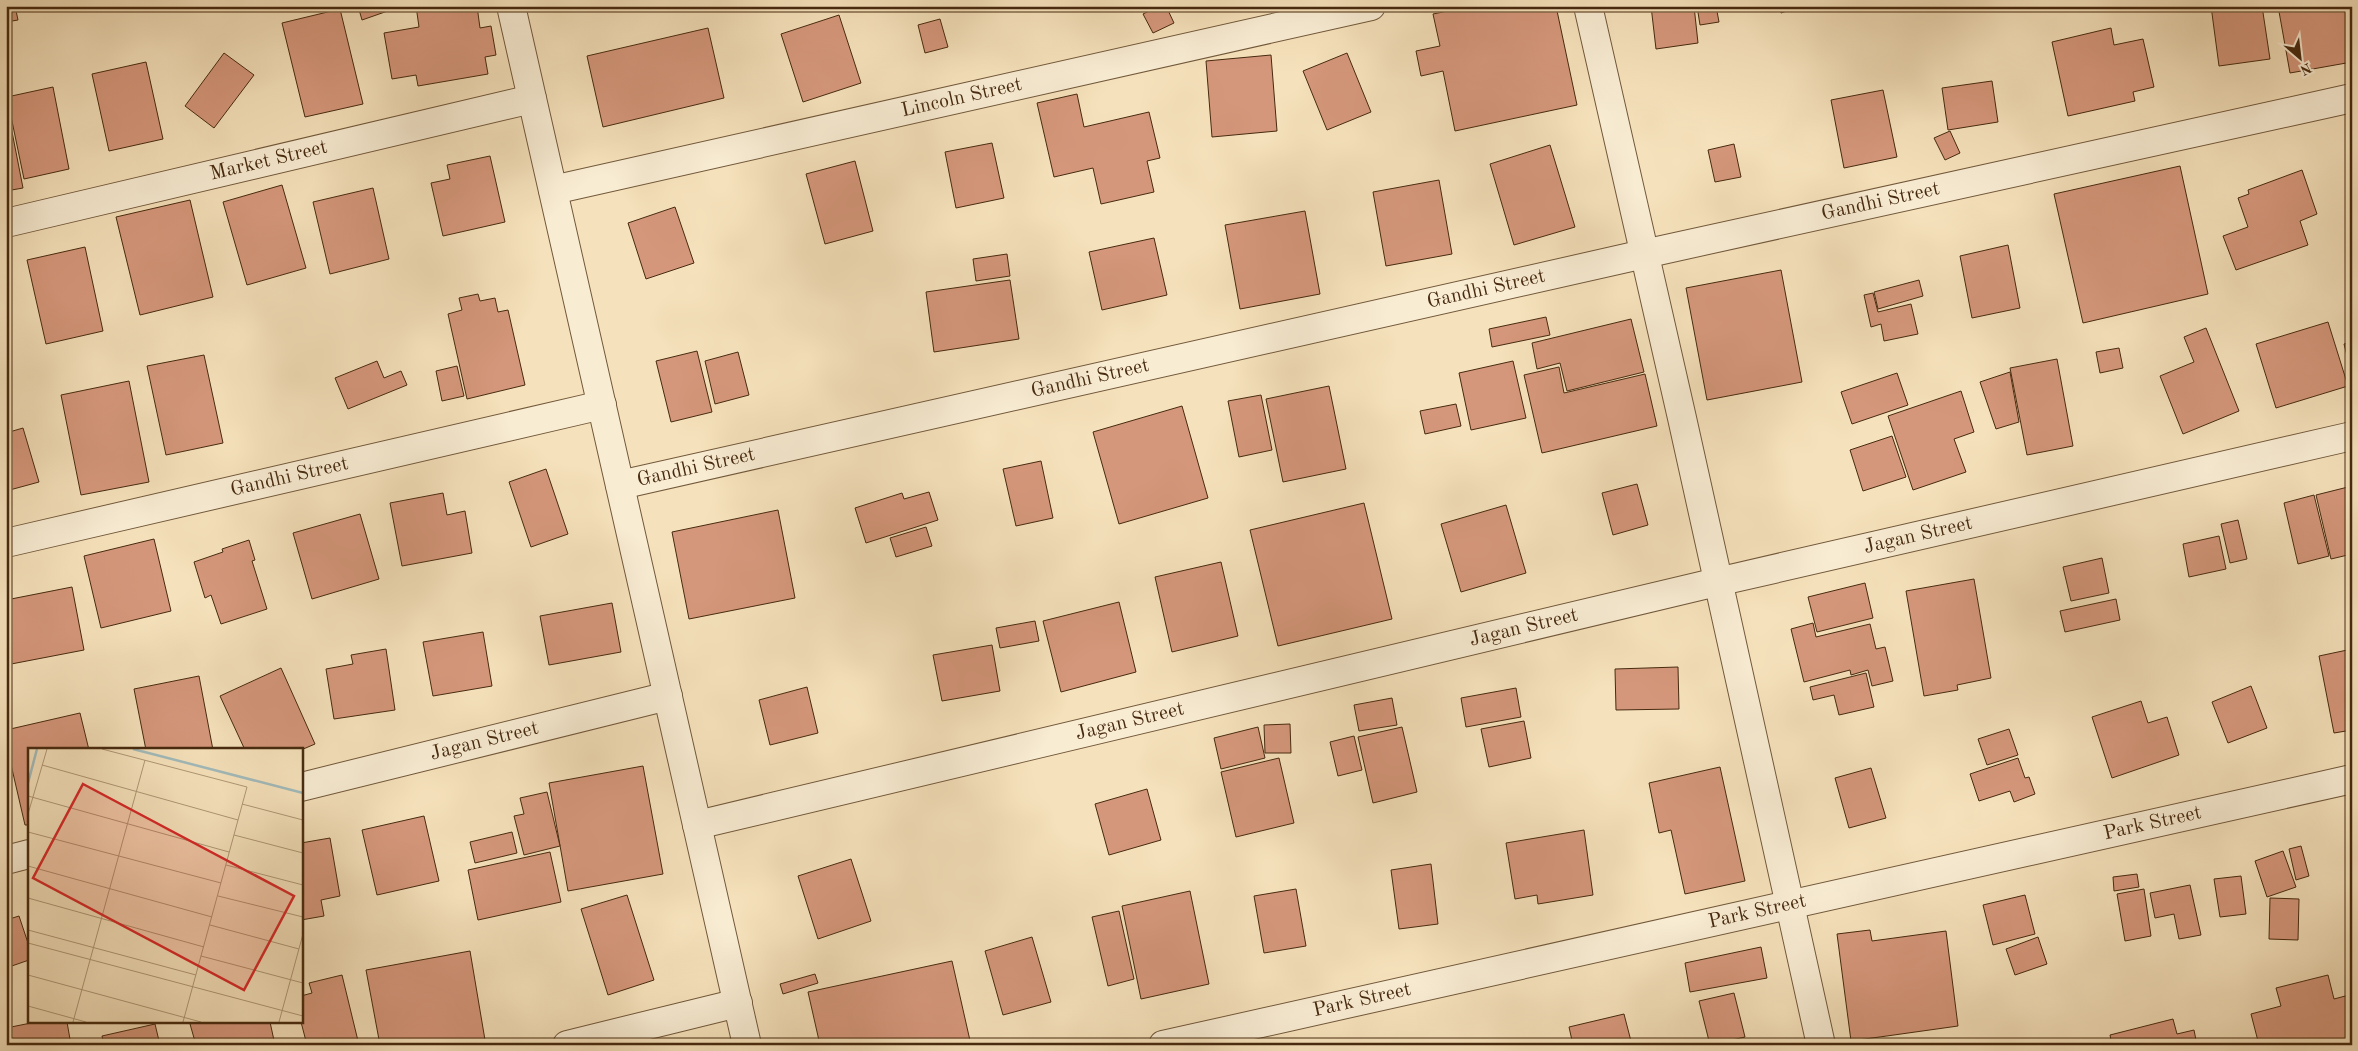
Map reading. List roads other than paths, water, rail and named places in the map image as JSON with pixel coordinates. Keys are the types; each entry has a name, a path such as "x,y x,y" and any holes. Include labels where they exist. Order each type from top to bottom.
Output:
{"street":[{"path":"511,6 748,1045"},
{"name":"Lincoln Street","path":"553,190 1371,6"},
{"path":"1588,6 1674,382 1821,1045"},
{"name":"Gandhi Street","path":"620,485 1644,254 2352,98"},
{"name":"Market Street","path":"6,222 532,99"},
{"name":"Gandhi Street","path":"6,543 602,405"},
{"name":"Jagan Street","path":"698,825 1717,582 2352,436"},
{"name":"Jagan Street","path":"302,787 668,696"},
{"name":"Park Street","path":"1163,1045 2352,779"},
{"path":"6,860 28,854"},
{"path":"567,1045 738,1003"}]}
